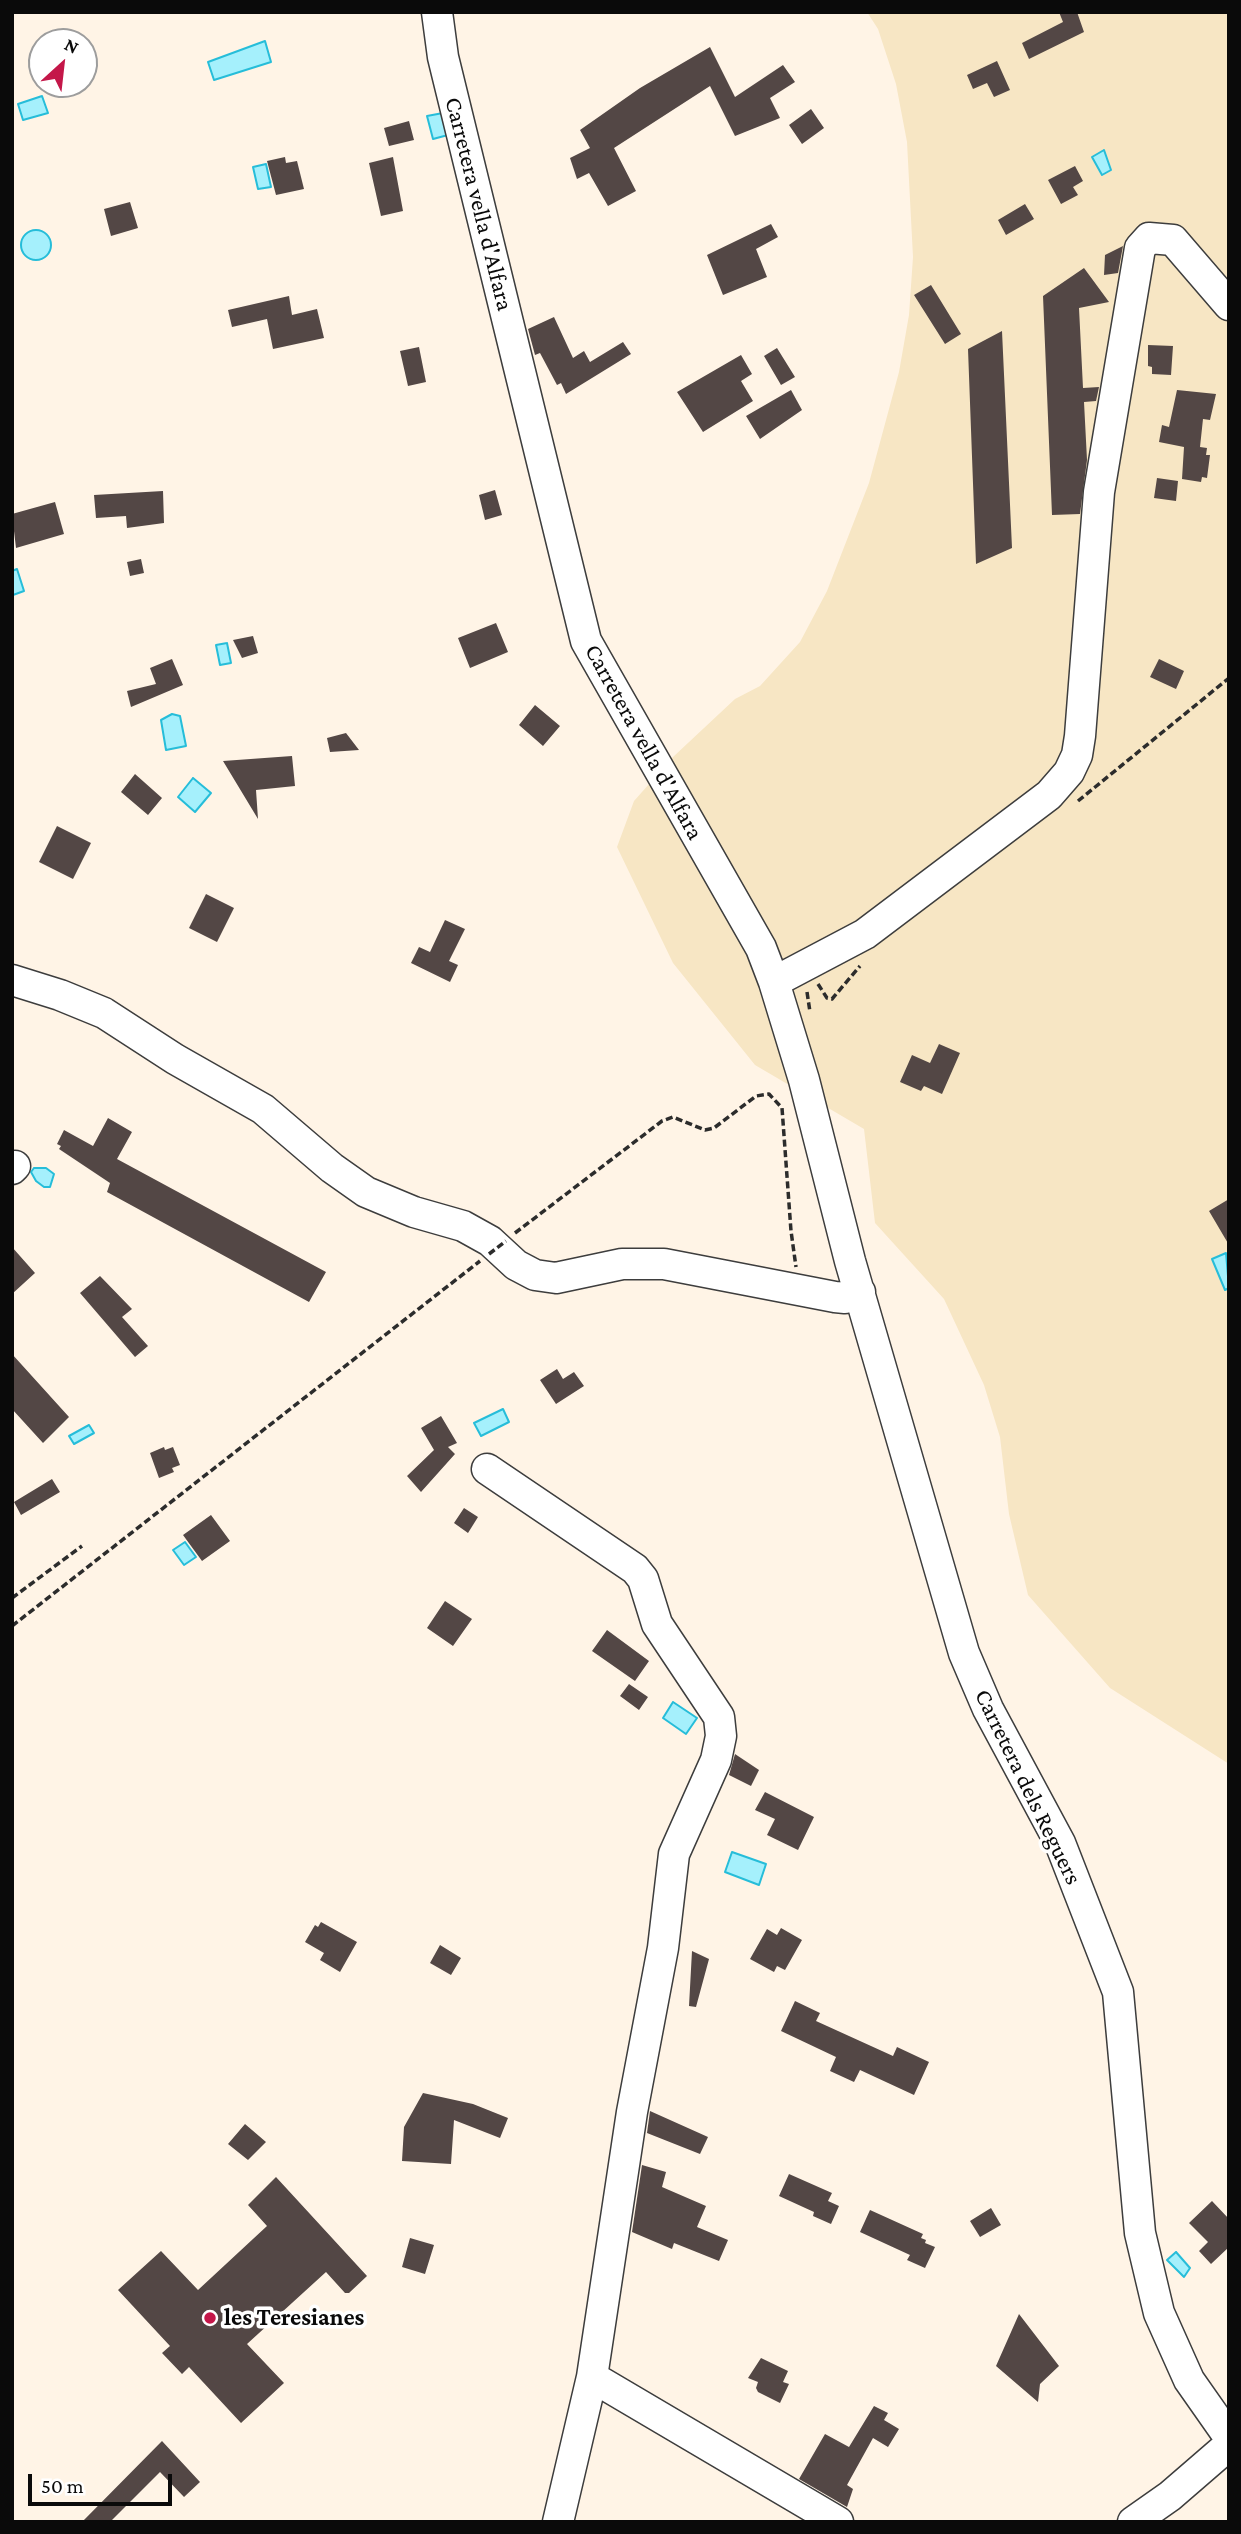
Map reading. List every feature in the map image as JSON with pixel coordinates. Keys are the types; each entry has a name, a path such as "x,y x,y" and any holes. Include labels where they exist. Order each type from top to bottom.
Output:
{"street":[{"name":"Carretera vella d'Alfara","path":"437,12 443,57 586,641 761,948 804,1080 860,1292"},
{"path":"774,982 864,934 1049,795 1069,772 1077,755 1080,736 1099,492 1140,248 1149,238 1173,240 1229,305"},
{"path":"12,980 60,995 113,1018 175,1059 263,1109 332,1168 366,1192 414,1212 463,1226 490,1241 516,1265 535,1275 564,1277 621,1264 645,1263 726,1274 835,1297 845,1298 860,1292"},
{"name":"Carretera dels Reguers","path":"860,1292 964,1653 988,1709 1060,1843 1118,1992 1140,2233 1159,2313 1188,2380 1229,2437"},
{"path":"487,1469 635,1569 643,1579 657,1624 713,1706 720,1727 716,1760 674,1854 663,1948 632,2112 592,2377 558,2522"},
{"path":"592,2377 838,2522"},
{"path":"1133,2522 1170,2496 1229,2445"}],"path":[{"path":"12,1626 662,1121"},
{"path":"12,1598 82,1546"}],"shaded area":[{"path":"867,12 1229,12 1229,1764 1110,1688 1028,1595 1009,1514 1000,1437 984,1385 944,1299 875,1223 864,1129 755,1065 673,963 617,847 634,801 673,757 735,699 760,686 800,642 827,591 869,483 899,372 909,315 913,257 907,142 896,84 878,29"}],"water":[{"path":"265,41 271,62 214,80 208,62"},
{"path":"43,98 48,113 23,120 18,104"},
{"path":"443,113 448,135 433,139 427,116"},
{"path":"1104,150 1111,170 1102,175 1092,157"},
{"path":"266,164 271,187 258,189 253,167"},
{"path":"36,230 47,234 51,245 47,256 36,260 25,256 21,245 25,234"},
{"path":"17,569 24,591 13,595 12,571"},
{"path":"227,643 231,663 220,665 216,645"},
{"path":"172,714 180,716 186,746 166,750 161,720"},
{"path":"193,778 211,793 195,812 178,797"},
{"path":"34,1168 46,1168 54,1174 50,1187 44,1187 36,1181 31,1172"},
{"path":"1226,1253 1229,1288 1225,1290 1212,1259"},
{"path":"503,1409 509,1422 481,1436 474,1423"},
{"path":"89,1425 94,1433 74,1444 69,1436"},
{"path":"185,1542 196,1557 184,1565 173,1550"},
{"path":"673,1702 697,1718 686,1734 663,1718"},
{"path":"732,1852 766,1864 759,1885 725,1872"},
{"path":"1176,2252 1190,2268 1184,2277 1167,2260"}],"building":[{"path":"1059,12 1077,12 1084,32 1029,59 1022,43 1063,22"},
{"path":"710,47 735,97 783,65 795,82 770,98 780,118 735,136 710,86 614,148 636,191 608,206 589,173 577,179 570,158 590,148 580,130 640,88"},
{"path":"997,61 1010,90 994,97 987,83 973,89 967,75"},
{"path":"811,109 824,128 802,144 789,125"},
{"path":"409,121 414,140 389,146 384,128"},
{"path":"285,157 286,163 297,161 304,189 276,195 267,161"},
{"path":"393,157 403,211 381,216 369,163"},
{"path":"1075,166 1083,181 1073,187 1078,195 1061,204 1048,180"},
{"path":"130,202 138,228 111,236 104,209"},
{"path":"1025,204 1034,219 1006,235 998,220"},
{"path":"771,224 778,237 756,249 767,277 723,295 707,255"},
{"path":"1123,246 1118,273 1104,275 1105,255"},
{"path":"1084,268 1109,302 1079,308 1083,388 1099,387 1096,401 1084,402 1087,460 1080,514 1052,515 1043,296"},
{"path":"931,285 961,334 945,344 914,295"},
{"path":"289,296 292,315 317,309 324,338 273,349 267,319 232,327 228,310"},
{"path":"554,317 573,358 584,351 590,362 623,342 631,354 566,394 561,383 557,385 540,353 535,355 528,329"},
{"path":"1002,331 1012,548 976,564 968,349"},
{"path":"1148,345 1173,346 1171,375 1152,374 1152,367 1148,366"},
{"path":"419,347 426,382 408,386 400,351"},
{"path":"777,348 795,377 781,385 764,356"},
{"path":"741,355 752,374 741,381 753,401 703,432 677,392"},
{"path":"791,390 802,410 760,439 746,416"},
{"path":"1177,390 1216,394 1210,420 1203,419 1200,447 1207,448 1206,455 1210,455 1207,478 1202,477 1201,482 1182,479 1184,447 1159,442 1162,425 1169,427"},
{"path":"1157,478 1178,481 1176,501 1154,498"},
{"path":"495,490 502,515 485,520 479,495"},
{"path":"163,491 164,523 127,528 126,516 96,518 94,495"},
{"path":"55,502 64,534 16,548 12,514"},
{"path":"141,559 144,573 130,576 127,562"},
{"path":"496,623 508,652 470,668 458,638"},
{"path":"253,636 258,653 242,658 233,640"},
{"path":"172,659 183,685 131,707 127,691 156,684 150,668"},
{"path":"1159,659 1184,671 1176,689 1150,677"},
{"path":"535,705 560,726 543,746 519,725"},
{"path":"346,733 359,750 330,752 327,738"},
{"path":"292,756 295,786 256,790 258,819 223,761"},
{"path":"135,774 162,798 148,815 121,792"},
{"path":"57,826 91,843 73,879 39,862"},
{"path":"206,894 234,908 217,942 189,928"},
{"path":"445,920 465,929 449,961 458,965 450,982 411,963 419,947 430,952"},
{"path":"939,1044 960,1053 942,1094 924,1086 921,1091 900,1082 912,1055 930,1063"},
{"path":"108,1118 132,1132 117,1159 326,1272 309,1302 107,1192 110,1183 59,1149 61,1146 57,1144 64,1130 93,1146"},
{"path":"1229,1199 1229,1245 1209,1211"},
{"path":"12,1247 35,1273 12,1294"},
{"path":"100,1276 132,1309 122,1317 148,1346 135,1357 80,1293"},
{"path":"12,1354 69,1417 43,1443 12,1409"},
{"path":"557,1369 563,1379 574,1372 584,1386 556,1404 540,1380"},
{"path":"441,1416 457,1443 448,1447 455,1454 421,1492 407,1476 434,1450 421,1428"},
{"path":"164,1447 165,1450 173,1447 180,1465 172,1468 174,1472 159,1478 150,1453"},
{"path":"52,1479 60,1492 21,1515 14,1502"},
{"path":"464,1508 478,1517 468,1533 454,1523"},
{"path":"211,1515 230,1541 202,1561 183,1535"},
{"path":"445,1601 472,1619 453,1646 427,1628"},
{"path":"607,1630 649,1661 635,1681 592,1651"},
{"path":"629,1684 648,1697 639,1710 620,1696"},
{"path":"735,1754 759,1770 751,1786 729,1775"},
{"path":"765,1792 814,1817 798,1850 767,1835 775,1819 755,1810"},
{"path":"321,1922 357,1942 340,1972 320,1960 324,1953 305,1942 315,1925 318,1927"},
{"path":"781,1928 802,1940 785,1970 777,1966 774,1972 750,1959 767,1929 777,1935"},
{"path":"440,1945 461,1958 451,1975 430,1963"},
{"path":"692,1951 709,1959 696,2007 689,2006"},
{"path":"795,2001 820,2013 816,2021 893,2056 897,2047 929,2062 914,2095 860,2070 854,2082 830,2071 836,2057 781,2031"},
{"path":"423,2093 473,2104 508,2118 500,2138 454,2120 451,2164 402,2161 404,2127"},
{"path":"650,2111 708,2137 700,2154 647,2133"},
{"path":"245,2124 266,2142 248,2160 228,2144"},
{"path":"642,2165 666,2172 662,2187 706,2206 697,2227 728,2240 719,2261 674,2243 672,2249 632,2232"},
{"path":"789,2174 832,2193 828,2201 839,2206 831,2224 813,2216 814,2212 779,2196"},
{"name":"les Teresianes","path":"276,2177 367,2276 349,2293 345,2293 326,2272 247,2344 284,2383 241,2423 189,2367 182,2374 162,2353 170,2346 118,2290 161,2251 198,2290 267,2226 248,2205"},
{"path":"1212,2201 1229,2219 1229,2247 1211,2264 1199,2251 1208,2242 1189,2223"},
{"path":"991,2208 1001,2225 980,2237 970,2221"},
{"path":"870,2210 923,2234 921,2238 926,2240 925,2243 935,2247 925,2268 907,2260 910,2255 860,2232"},
{"path":"410,2238 434,2245 425,2274 402,2267"},
{"path":"1019,2314 1059,2366 1040,2384 1038,2402 996,2366"},
{"path":"761,2358 788,2371 783,2382 789,2384 780,2403 758,2392 758,2382 748,2378"},
{"path":"874,2406 888,2413 884,2420 899,2429 888,2447 873,2438 847,2485 853,2489 847,2507 799,2479 825,2434 849,2447"},
{"path":"162,2441 200,2482 184,2497 160,2472 110,2522 82,2522"}],"place":[{"name":"les Teresianes","path":"210,2318"}]}
